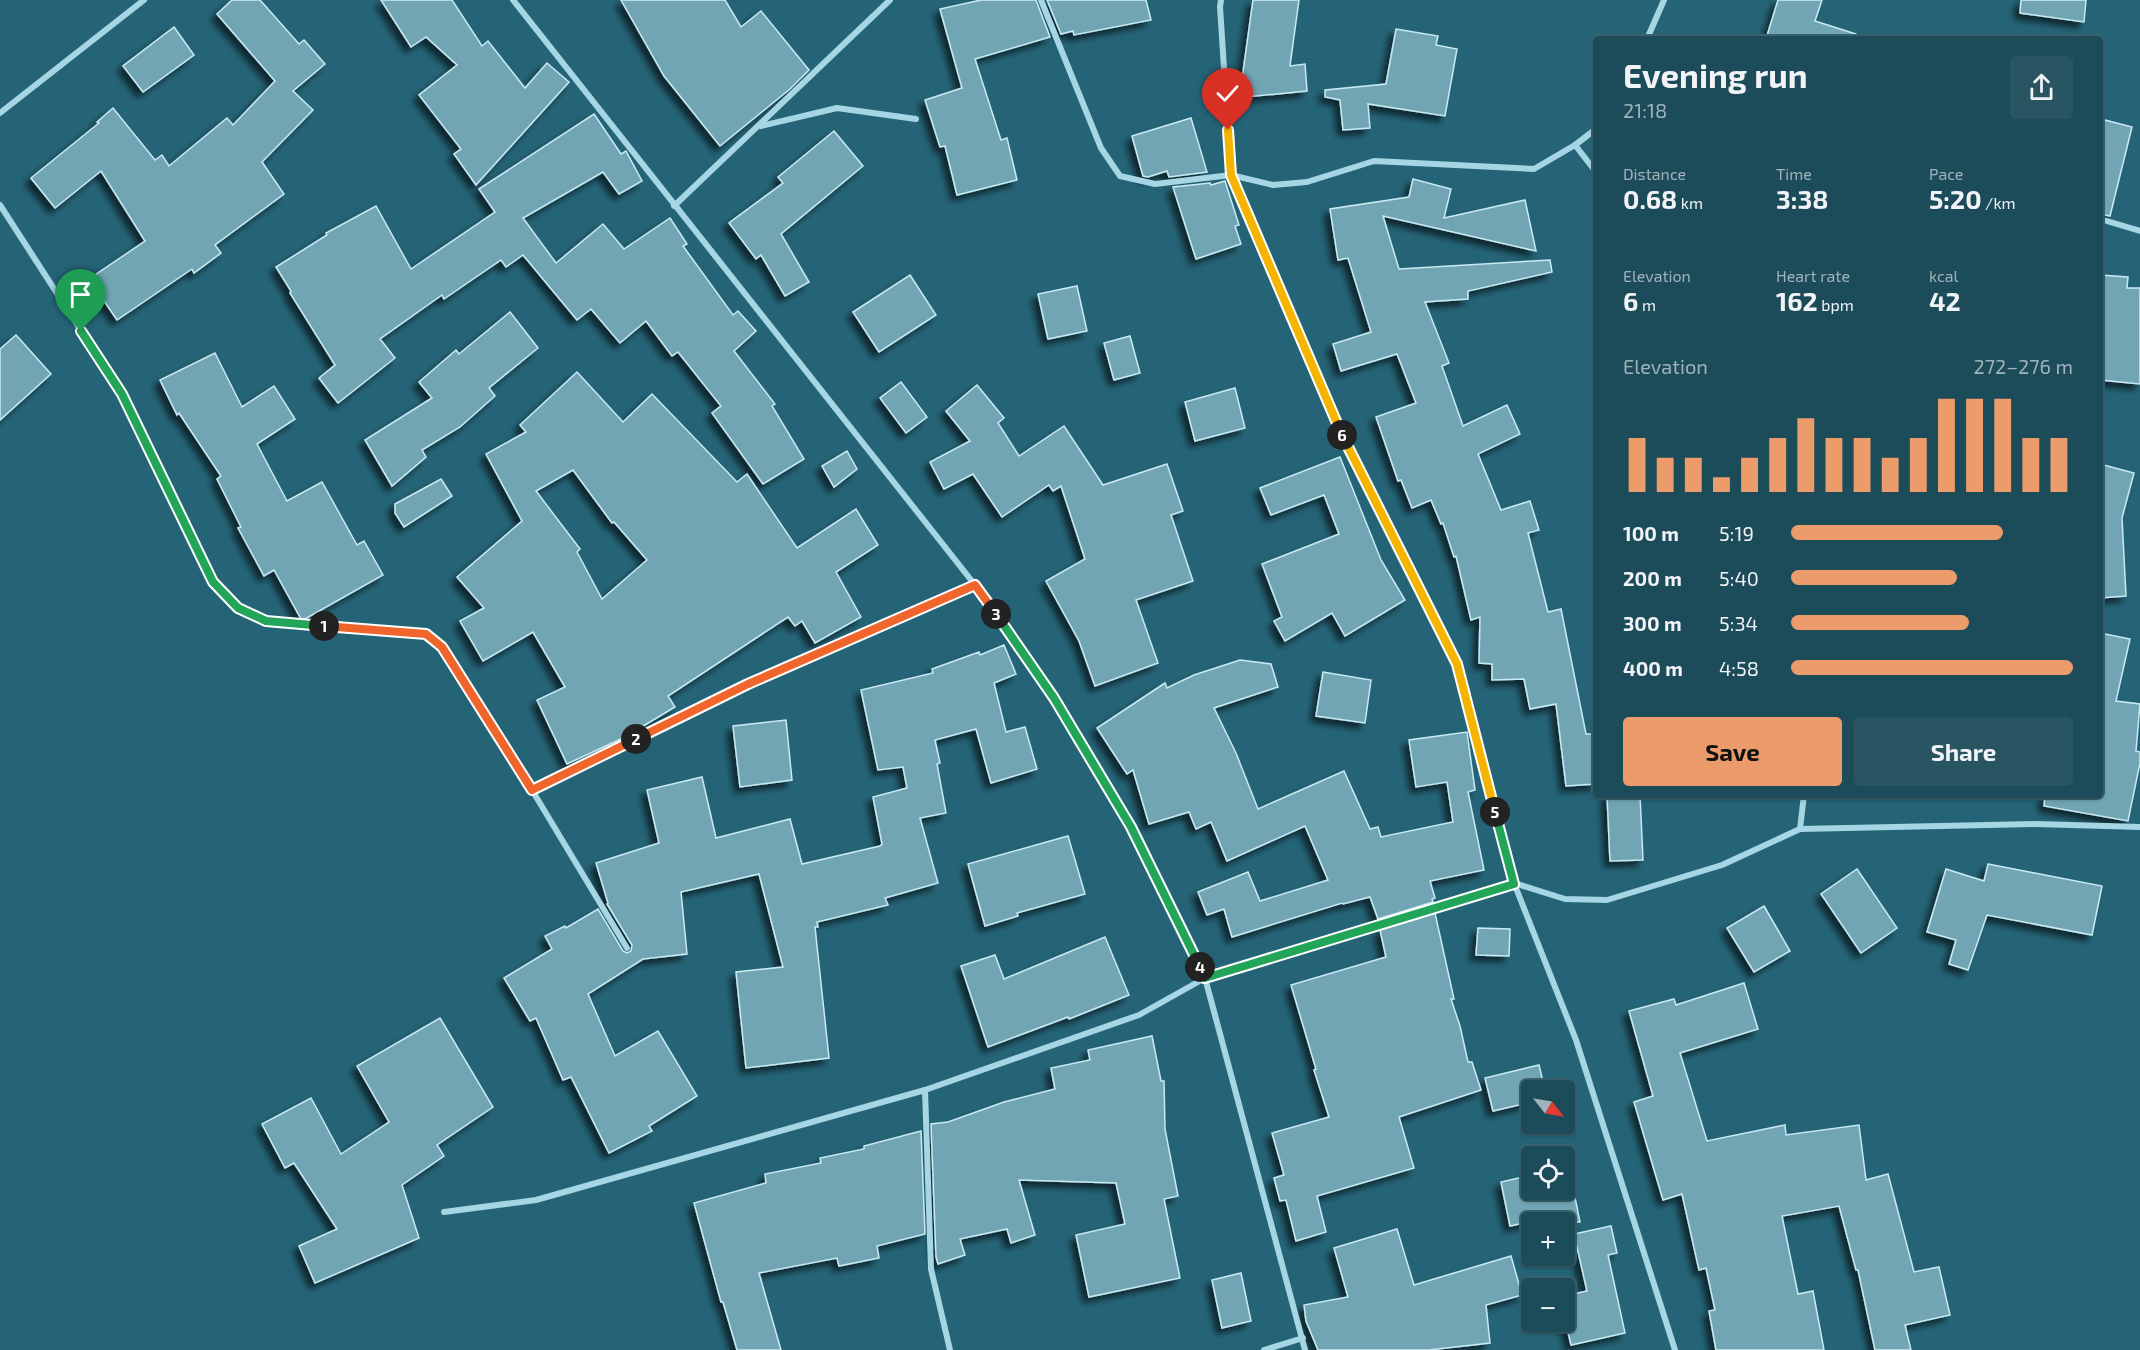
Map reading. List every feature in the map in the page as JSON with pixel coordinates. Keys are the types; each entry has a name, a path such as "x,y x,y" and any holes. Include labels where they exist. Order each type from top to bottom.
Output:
{"street":[{"path":"0,113 144,0"},
{"path":"513,0 975,585 1054,698 1131,827 1205,978 1305,1350"},
{"path":"674,206 890,0"},
{"path":"1041,0 1101,148 1120,176 1155,184 1231,175 1273,185 1307,182 1374,160 1534,169 1575,145 1593,131"},
{"path":"1221,0 1231,175 1339,428 1457,664 1514,884 1575,1041 1675,1350"},
{"path":"1648,36 1664,0"},
{"path":"760,126 837,108 916,119"},
{"path":"1575,145 1593,168"},
{"path":"0,205 122,394 213,582 238,608 266,621 426,634 442,647 627,948"},
{"path":"2103,220 2139,229"},
{"path":"532,790 748,684 975,585"},
{"path":"1800,829 1804,798"},
{"path":"444,1212 536,1200 925,1090 1139,1015 1205,978 1514,884 1565,899 1606,900 1722,865 1800,829 2036,824 2140,827"},
{"path":"925,1090 931,1269 950,1350"},
{"path":"1263,1350 1303,1338"}],"building":[{"path":"232,0 260,0 299,44 304,40 325,64 293,91 313,110 262,162 284,194 215,245 221,253 194,273 192,269 117,320 89,279 145,241 101,171 55,208 31,178 99,123 97,122 113,108 155,160 162,155 169,166 227,118 233,125 275,81 217,14"},
{"path":"381,0 452,0 482,46 488,41 525,88 547,63 569,82 476,185 454,154 461,149 419,95 457,65 426,37 411,47"},
{"path":"621,0 725,0 741,27 761,11 809,70 790,89 720,146 664,76"},
{"path":"981,0 1036,0 1050,37 975,59 1001,140 1007,138 1017,180 957,195 945,146 940,147 925,100 962,88 940,9"},
{"path":"1047,0 1146,0 1151,20 1074,35 1073,31 1061,34"},
{"path":"1253,0 1299,0 1290,66 1305,64 1307,91 1246,97 1243,72"},
{"path":"1778,0 1822,0 1815,21 1856,34 1856,36 1767,36"},
{"path":"2021,0 2086,0 2084,22 2020,13"},
{"path":"174,27 194,55 143,92 123,66"},
{"path":"1396,29 1438,36 1436,45 1457,49 1445,116 1368,104 1370,128 1343,130 1340,100 1325,97 1325,90 1386,84"},
{"path":"594,114 621,154 626,151 642,181 619,194 603,172 523,218 556,263 603,224 624,249 670,218 687,244 683,246 733,315 738,311 756,331 734,351 775,404 772,406 804,459 763,484 712,413 721,406 678,352 672,356 646,321 620,343 591,309 577,320 523,255 506,267 501,260 444,299 442,295 380,339 395,358 338,403 319,378 335,365 276,267 327,235 326,233 376,206 411,269 495,212 479,189"},
{"path":"1191,118 1207,172 1169,177 1167,171 1148,177 1143,176 1132,136"},
{"path":"2105,120 2132,127 2110,216 2103,215 2103,128"},
{"path":"834,131 863,166 781,234 809,282 785,296 761,255 756,259 729,223 783,183 778,177"},
{"path":"1413,179 1451,189 1444,218 1525,200 1536,251 1383,216 1399,269 1550,260 1552,272 1468,291 1468,299 1425,302 1449,363 1442,366 1463,426 1507,405 1520,434 1478,454 1501,510 1530,501 1539,530 1528,533 1548,612 1561,609 1586,734 1593,734 1593,784 1566,786 1556,704 1530,709 1524,679 1492,680 1492,664 1479,663 1480,617 1471,620 1456,556 1454,557 1443,523 1441,524 1431,500 1412,508 1401,480 1398,481 1376,417 1416,403 1397,354 1341,371 1333,344 1371,332 1348,258 1338,260 1330,209 1409,197"},
{"path":"1225,181 1239,225 1235,226 1241,244 1196,259 1173,187 1210,183 1211,185"},
{"path":"910,275 936,315 879,352 853,312"},
{"path":"2103,275 2128,277 2127,288 2140,288 2140,384 2103,380"},
{"path":"1077,286 1087,331 1048,339 1038,294"},
{"path":"510,312 538,348 489,388 495,396 460,427 422,450 426,457 392,486 365,440 432,398 419,382 456,350 459,354"},
{"path":"16,335 51,374 0,420 0,349"},
{"path":"1130,336 1140,373 1114,380 1104,343"},
{"path":"215,353 242,407 274,386 295,419 257,444 287,501 322,482 357,545 364,541 383,575 305,619 301,619 274,570 264,576 238,528 241,527 217,479 221,476 179,413 177,415 160,380"},
{"path":"577,372 623,422 652,394 737,482 747,474 797,548 856,509 878,545 836,572 861,617 815,643 802,621 795,626 788,617 668,696 675,707 625,737 567,764 537,700 565,687 533,632 483,661 460,621 484,608 457,577 522,521 486,454 526,432 520,425","holes":["573,470 612,523 614,522 647,560 602,599 577,552 580,549 536,491"]},
{"path":"901,382 927,417 906,433 880,398"},
{"path":"977,385 1004,418 998,423 1019,456 1064,426 1103,485 1167,464 1183,511 1171,515 1193,581 1136,600 1158,663 1095,686 1079,641 1046,581 1085,559 1061,486 1053,491 1049,485 1002,517 973,474 944,489 930,462 970,441 946,411"},
{"path":"1235,388 1245,428 1195,441 1185,402"},
{"path":"847,451 857,469 834,487 822,466"},
{"path":"1340,457 1381,560 1405,600 1345,636 1332,613 1285,641 1274,621 1282,617 1262,564 1339,534 1324,495 1271,515 1260,488"},
{"path":"2103,465 2134,473 2122,518 2126,596 2103,598"},
{"path":"441,479 452,496 404,527 395,513 395,504"},
{"path":"2103,634 2130,639 2116,701 2140,704 2136,751 2140,752 2140,763 2128,821 2044,806 2045,798 2103,798"},
{"path":"1004,645 1016,674 994,683 1006,732 1025,727 1037,769 991,783 976,729 935,740 946,813 920,818 938,883 885,898 888,905 817,922 818,927 815,927 829,1058 746,1068 736,972 783,967 759,874 681,892 687,954 643,959 588,994 615,1056 658,1031 697,1096 649,1126 652,1131 609,1153 571,1077 563,1080 536,1018 530,1021 504,978 552,949 545,936 565,926 566,928 598,909 623,951 627,953 631,951 632,945 607,904 596,863 659,843 647,790 702,777 716,838 790,819 802,864 880,846 882,844 873,797 907,788 903,767 878,770 861,690 933,673 932,669 979,652 980,655"},
{"path":"1240,660 1271,664 1278,687 1214,708 1236,753 1258,809 1344,771 1370,829 1378,827 1381,837 1453,822 1447,782 1416,787 1409,740 1467,732 1475,790 1468,792 1484,870 1430,881 1435,898 1432,899 1433,902 1378,919 1370,897 1342,903 1232,937 1224,909 1207,915 1198,892 1248,872 1260,901 1328,880 1305,826 1227,861 1211,822 1196,829 1189,812 1149,824 1133,770 1127,774 1097,728 1165,683 1167,688 1194,675"},
{"path":"1323,672 1371,680 1365,723 1316,716"},
{"path":"786,720 792,780 740,787 733,726"},
{"path":"1607,798 1640,798 1643,860 1610,861"},
{"path":"1068,836 1085,894 1017,913 1018,916 985,926 968,864"},
{"path":"1988,864 2102,886 2092,935 1987,915 1968,970 1949,964 1956,940 1927,932 1946,869 1984,881"},
{"path":"1857,869 1897,928 1861,953 1821,894"},
{"path":"1764,906 1790,951 1754,972 1727,928"},
{"path":"1435,913 1454,999 1451,999 1468,1062 1472,1062 1481,1090 1399,1117 1414,1168 1317,1196 1326,1232 1296,1241 1286,1200 1280,1201 1274,1178 1284,1175 1272,1133 1329,1117 1291,985 1386,957 1380,930"},
{"path":"1478,928 1510,929 1509,956 1476,955"},
{"path":"1105,937 1129,995 988,1047 961,966 995,955 1004,979"},
{"path":"1744,983 1758,1029 1680,1053 1707,1141 1785,1125 1786,1135 1859,1125 1866,1180 1888,1174 1914,1272 1939,1267 1950,1315 1905,1325 1911,1350 1875,1350 1858,1270 1856,1270 1839,1206 1782,1216 1798,1294 1813,1291 1824,1350 1716,1350 1709,1311 1715,1310 1706,1268 1699,1270 1682,1194 1663,1200 1634,1102 1653,1096 1629,1011 1674,999 1676,1005"},
{"path":"440,1018 493,1107 437,1145 444,1156 402,1185 419,1238 315,1283 299,1246 337,1229 294,1163 285,1168 262,1124 311,1098 341,1154 389,1122 357,1066"},
{"path":"1152,1036 1161,1081 1164,1081 1165,1129 1178,1196 1164,1199 1180,1278 1089,1297 1076,1235 1125,1224 1116,1183 1019,1180 1035,1235 1011,1243 1007,1229 960,1239 965,1255 938,1264 931,1124 948,1122 1004,1102 1055,1089 1051,1068 1090,1060 1088,1050"},
{"path":"1539,1065 1543,1080 1521,1080 1521,1105 1493,1111 1485,1078"},
{"path":"921,1131 925,1234 877,1246 879,1258 839,1266 837,1258 759,1273 781,1350 737,1350 723,1302 721,1302 694,1203 766,1183 765,1174 821,1163 820,1158 864,1149 864,1146"},
{"path":"1521,1177 1521,1200 1575,1200 1575,1197 1580,1222 1575,1222 1575,1212 1521,1212 1521,1224 1510,1226 1501,1182"},
{"path":"1611,1226 1617,1253 1608,1255 1625,1333 1571,1345 1568,1332 1575,1332 1575,1294 1587,1291 1575,1234"},
{"path":"1397,1229 1414,1285 1511,1256 1521,1295 1486,1305 1490,1343 1429,1350 1318,1350 1306,1321 1304,1305 1348,1297 1334,1248"},
{"path":"1241,1273 1251,1321 1222,1328 1212,1280"}],"route":[{"path":"81,331 122,394 213,582 238,608 266,621 426,634 442,647 532,790 748,684 975,585 1054,698 1131,827 1205,978 1514,884 1457,664 1339,428 1231,175 1228,130"}]}
